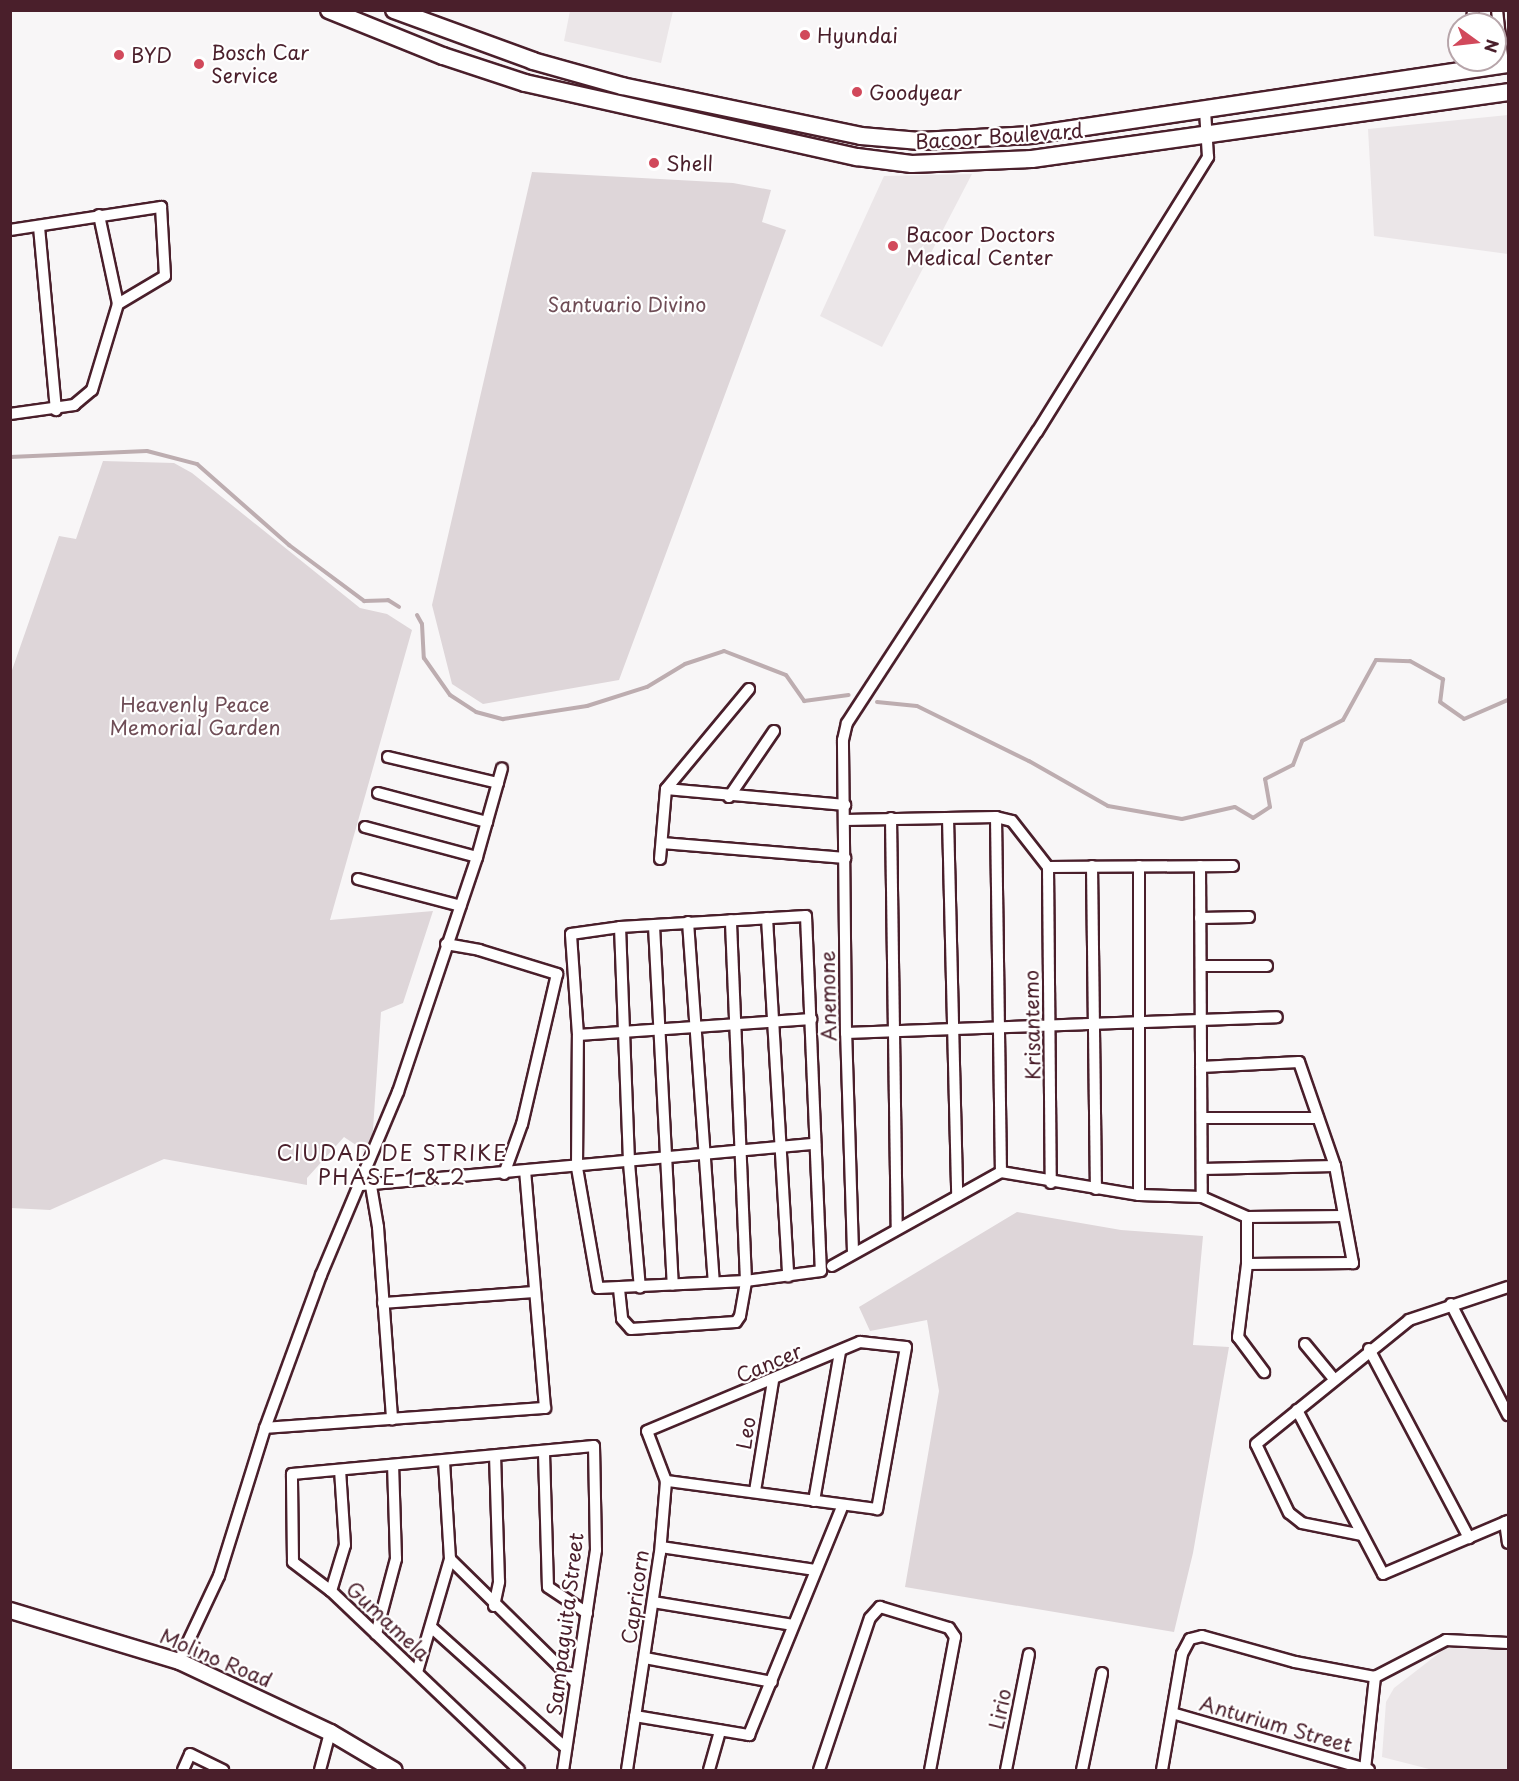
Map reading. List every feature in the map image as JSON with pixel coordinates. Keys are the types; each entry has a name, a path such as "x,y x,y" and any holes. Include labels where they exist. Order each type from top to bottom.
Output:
{"main road":[{"name":"Bacoor Boulevard","path":"329,10 443,56 525,83 857,157 912,164 1009,160 1208,135 1509,92"},
{"name":"Bacoor Boulevard","path":"394,10 533,61 622,86 861,136 920,141 1006,138 1205,110 1447,69"},
{"name":"Molino Road","path":"10,1610 179,1661 330,1732 394,1770"}],"street":[{"path":"1205,110 1208,135"},
{"name":"Anemone","path":"853,1252 846,1033 843,740 855,708 1037,432 1208,157 1208,135"},
{"path":"10,230 160,207 165,276 118,304"},
{"path":"10,414 56,410 74,405 92,390 118,304 99,215"},
{"path":"39,227 56,410"},
{"path":"660,859 666,789 749,689"},
{"path":"729,797 774,731"},
{"path":"388,757 498,783"},
{"path":"179,1661 219,1576 265,1428 321,1275 366,1185 477,857 502,768"},
{"path":"666,789 729,797 844,805"},
{"path":"378,793 487,822"},
{"path":"845,820 996,817 1012,821 1048,867 1233,866"},
{"path":"996,817 1001,1172"},
{"path":"891,818 897,1228"},
{"path":"948,818 957,1196"},
{"path":"365,827 477,857"},
{"path":"662,843 845,858"},
{"path":"1092,866 1096,1190"},
{"path":"1139,866 1139,1196"},
{"path":"1200,866 1202,1197"},
{"name":"Krisantemo","path":"1048,867 1051,1183"},
{"path":"358,879 461,906"},
{"path":"806,916 821,1271 746,1281 603,1290 597,1286 577,1168 578,1035 571,934 620,927 766,918 806,916"},
{"path":"1200,918 1249,916"},
{"path":"766,918 788,1276"},
{"path":"619,1289 622,1319 631,1329 736,1322 746,1281 738,1152 731,920"},
{"path":"688,922 702,1155 714,1282"},
{"path":"654,926 673,1284"},
{"path":"620,927 629,1163 640,1288"},
{"path":"446,945 479,950 557,974 522,1124 504,1174"},
{"path":"1201,966 1267,966"},
{"path":"846,1033 952,1031 1050,1024 1277,1017"},
{"path":"578,1035 811,1019"},
{"path":"1202,1067 1299,1062 1335,1166 1353,1263 1247,1264"},
{"path":"1202,1118 1318,1118"},
{"path":"366,1185 504,1174 525,1170 577,1168 815,1144"},
{"path":"1202,1169 1335,1166"},
{"path":"265,1428 545,1408 533,1292 525,1170"},
{"path":"832,1266 853,1252 1001,1172 1051,1183 1139,1196 1202,1197 1247,1217 1343,1216"},
{"path":"366,1185 383,1303 392,1419"},
{"path":"1247,1217 1247,1264 1238,1337 1264,1372"},
{"path":"1362,1535 1302,1523 1289,1513 1256,1444 1369,1349 1409,1320 1450,1304 1509,1287"},
{"path":"383,1303 533,1292"},
{"path":"1450,1304 1509,1415"},
{"name":"Cancer","path":"647,1431 773,1381 860,1342 906,1347 877,1509 843,1507"},
{"path":"1305,1344 1334,1379"},
{"path":"1369,1349 1468,1538"},
{"path":"814,1501 840,1352"},
{"name":"Leo","path":"755,1491 773,1381"},
{"path":"1297,1410 1383,1574 1507,1522 1509,1543"},
{"name":"Capricorn","path":"627,1770 661,1547 666,1480 647,1431"},
{"name":"Sampaguita Street","path":"544,1453 594,1446 596,1550 563,1770"},
{"path":"331,1591 345,1545 340,1470 544,1453 548,1587 587,1613"},
{"path":"494,1606 499,1582 495,1457"},
{"path":"417,1672 450,1558 444,1460"},
{"path":"376,1634 396,1559 393,1466"},
{"name":"Gumamela","path":"340,1470 292,1474 293,1562 331,1591 519,1770"},
{"path":"635,1716 749,1735 815,1570 843,1507 755,1491 666,1480"},
{"path":"661,1547 815,1570"},
{"path":"450,1558 494,1606 576,1683"},
{"path":"653,1602 794,1625"},
{"path":"819,1770 870,1618 880,1607 949,1628 955,1637 930,1770"},
{"path":"431,1627 566,1748"},
{"path":"1162,1770 1182,1654 1190,1639 1202,1636 1295,1662 1375,1677 1446,1640 1509,1643"},
{"name":"Lirio","path":"1006,1770 1029,1654"},
{"path":"645,1658 772,1682"},
{"path":"1082,1770 1102,1673"},
{"path":"1367,1770 1375,1677"},
{"name":"Anturium Street","path":"1172,1713 1367,1770"},
{"path":"709,1770 720,1731"},
{"path":"320,1770 330,1732"},
{"path":"183,1770 190,1754 223,1770"}],"shaded area":[{"path":"570,11 673,11 661,63 564,41"},
{"path":"1508,115 1508,254 1374,236 1368,129"},
{"name":"Bacoor Doctors Medical Center","path":"972,174 882,347 820,316 884,176"},
{"path":"1447,1647 1508,1647 1508,1770 1433,1770 1382,1757 1386,1702 1394,1688"}],"green space":[{"name":"Santuario Divino","path":"532,172 733,183 771,190 762,222 786,230 619,680 483,704 452,684 432,605"},
{"name":"Heavenly Peace Memorial Garden","path":"103,461 174,463 192,473 360,608 387,614 412,630 330,920 433,911 403,1003 381,1012 372,1144 365,1151 344,1137 307,1178 307,1185 164,1159 50,1210 11,1208 11,673 59,536 76,539"},
{"path":"1017,1212 1121,1230 1203,1236 1193,1345 1229,1347 1193,1553 1174,1632 905,1587 939,1391 927,1320 870,1331 859,1307"}],"waterway":[{"path":"10,457 147,451 197,464 289,545 364,601 388,600 399,607"},
{"path":"417,615 422,624 424,658 450,695 476,712 503,719 587,706 647,687 685,664 724,651 786,675 804,701 849,695"},
{"path":"877,702 917,706 1029,761 1108,806 1182,819 1235,807 1253,818 1270,807 1265,779 1293,765 1302,741 1343,720 1376,660 1410,661 1443,679 1440,702 1464,719 1508,700"}],"place":[{"name":"Hyundai","path":"805,35"},
{"name":"BYD","path":"119,55"},
{"name":"Bosch Car Service","path":"199,64"},
{"name":"Goodyear","path":"857,92"},
{"name":"Shell","path":"654,163"},
{"name":"Bacoor Doctors Medical Center","path":"893,246"}],"district":[{"name":"CIUDAD DE STRIKE PHASE 1 & 2","path":"392,1164"}]}
